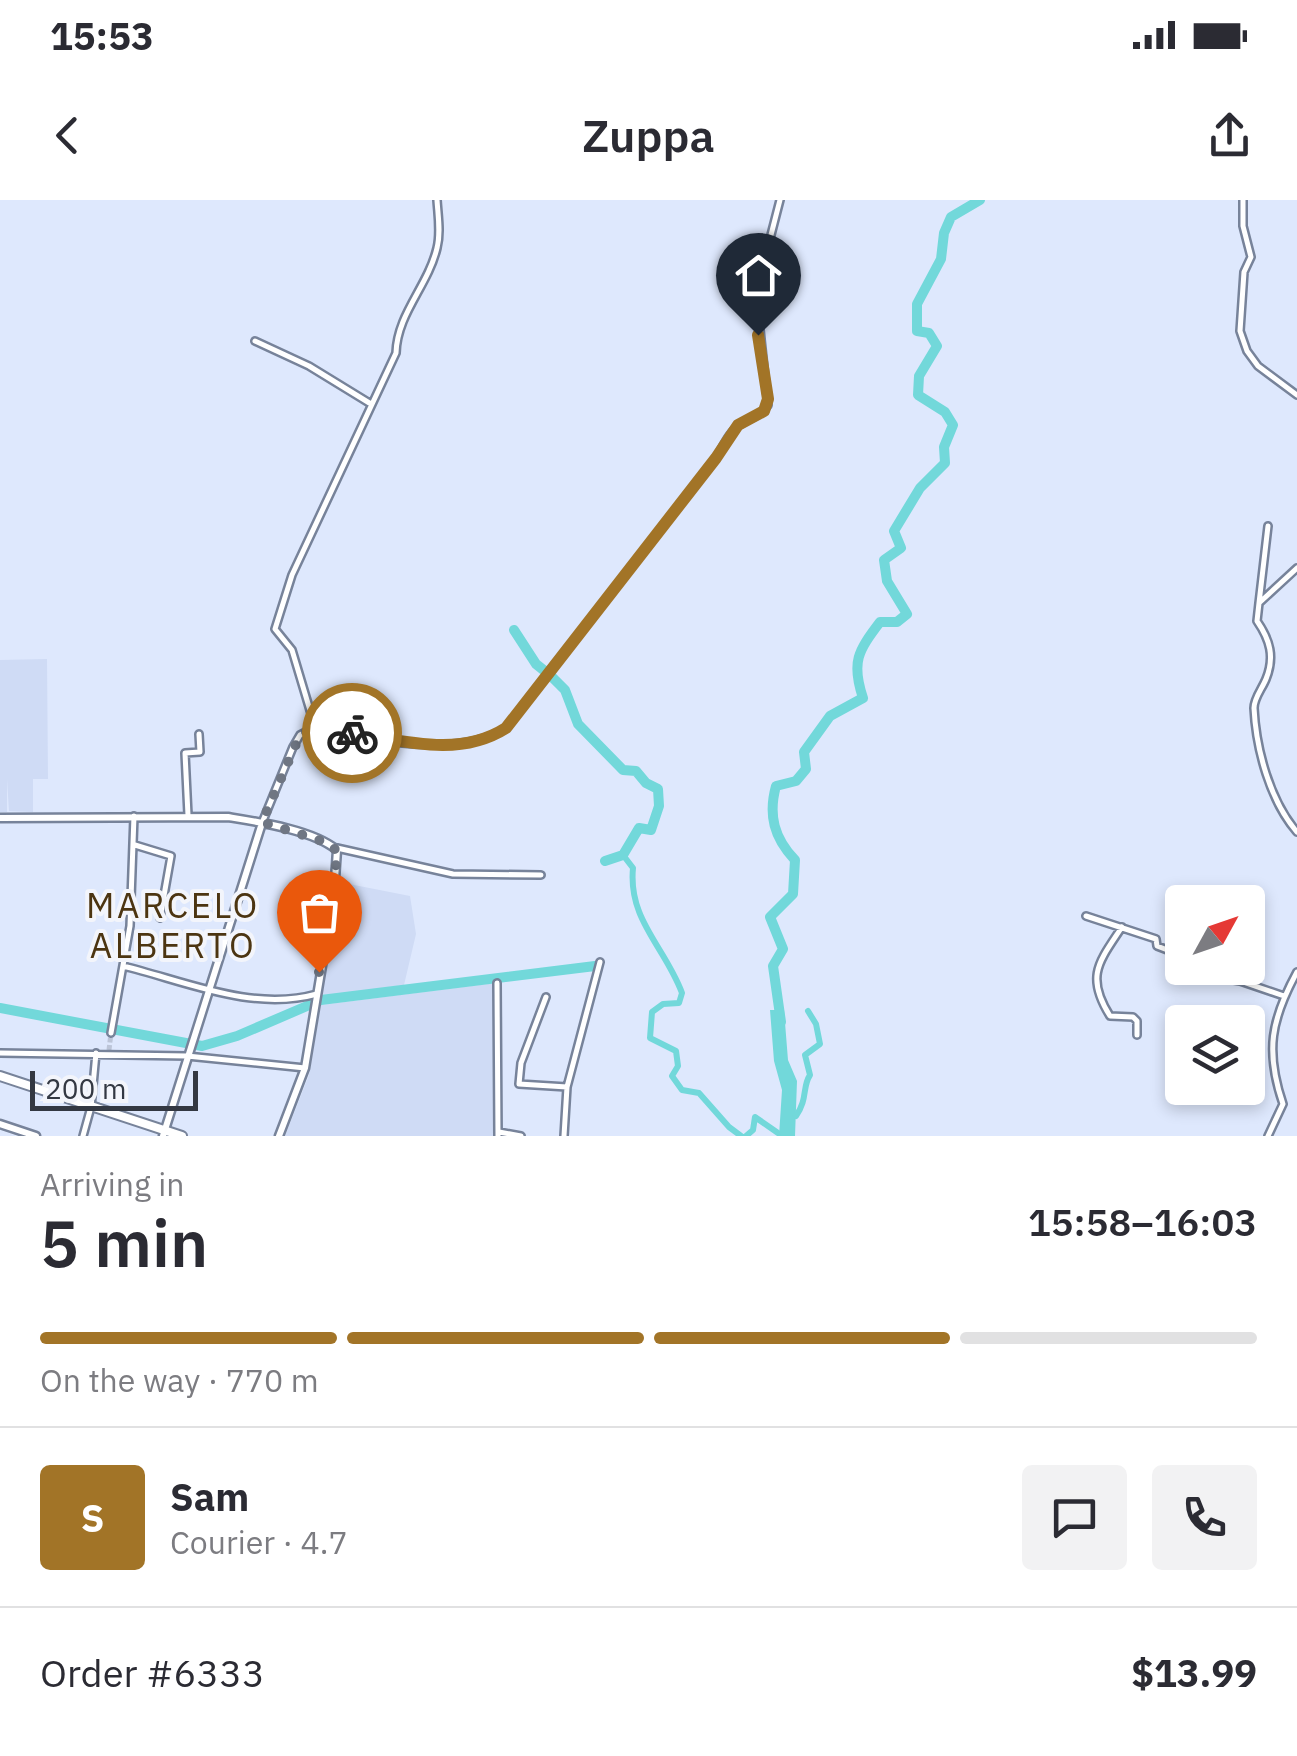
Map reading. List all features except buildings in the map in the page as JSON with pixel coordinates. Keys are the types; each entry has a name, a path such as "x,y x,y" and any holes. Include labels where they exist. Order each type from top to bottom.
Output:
{"main road":[{"path":"0,1076 182,1136"}],"street":[{"path":"315,727 292,650 274,629 276,617 396,352 398,330 436,251 437,200"},
{"path":"164,1133 262,822 300,735 315,727 435,746 482,740 506,728 738,425 768,405 758,310 763,266 780,200"},
{"path":"1243,200 1242,226 1251,256 1244,272 1240,331 1258,366 1297,395"},
{"path":"255,341 310,366 372,405"},
{"path":"1268,526 1257,622 1271,646 1267,677 1254,704 1264,766 1278,807 1297,832"},
{"path":"1259,603 1297,568"},
{"path":"188,815 186,754 200,752 198,734"},
{"path":"0,818 188,815 262,822 336,851 453,874 541,875"},
{"path":"111,1030 130,926 134,816"},
{"path":"135,846 170,855 160,918"},
{"path":"279,1136 305,1068 336,851"},
{"path":"1086,916 1156,940 1157,946 1178,954 1184,972 1226,978 1284,996"},
{"path":"1122,926 1100,959 1097,996 1110,1016 1133,1017 1137,1034"},
{"path":"564,1136 567,1087 600,962"},
{"path":"123,966 251,998 316,999"},
{"path":"1268,1136 1283,1104 1272,1073 1276,1016 1297,972"},
{"path":"498,983 498,1134 521,1136"},
{"path":"546,997 522,1064 520,1084 567,1087"},
{"path":"0,1052 187,1056 305,1068"},
{"path":"83,1136 96,1053"},
{"path":"0,1124 36,1136"}],"shaded area":[{"path":"47,659 48,779 33,779 33,812 9,811 7,779 7,812 0,812 0,660"},
{"path":"339,882 410,896 416,934 404,985 322,996"},
{"path":"496,983 495,1136 285,1136 309,1075 321,1005"},
{"path":"770,1010 784,1010 788,1060 797,1081 795,1136 779,1136 782,1090 774,1061"}],"waterway":[{"path":"781,1022 773,966 783,949 770,917 793,894 795,860 775,826 776,786 796,781 806,769 804,752 830,716 863,698 857,675 859,657 880,622 897,622 907,614 887,581 884,560 901,548 894,531 920,488 945,463 944,447 953,425 945,412 918,395 919,376 937,346 929,333 917,331 917,304 941,259 944,233 951,217 980,200"},
{"path":"514,630 536,664 546,672"},
{"path":"552,677 565,690 578,724 623,770 636,771 658,789 659,806 651,830 639,828 623,855 605,861"},
{"path":"623,855 633,868 636,903 642,918 682,993 679,1003 663,1004 652,1012 650,1038 676,1051 678,1066 672,1076 682,1090 699,1093 741,1136"},
{"path":"0,1008 202,1046 237,1036 321,1000 595,966"},
{"path":"796,1116 810,1075 805,1055 820,1044 816,1024 808,1011"},
{"path":"746,1136 753,1130 755,1117 778,1133"}],"tunnel":[{"path":"109,1050 111,1033"}],"way so far":[{"path":"319,972 338,852 328,843 262,822 300,735 315,727 352,733"}],"district":[{"name":"MARCELO ALBERTO","path":"173,926"}],"route":[{"path":"352,733 445,746 482,740 506,728 716,458 731,433 768,405 758,335"}]}
